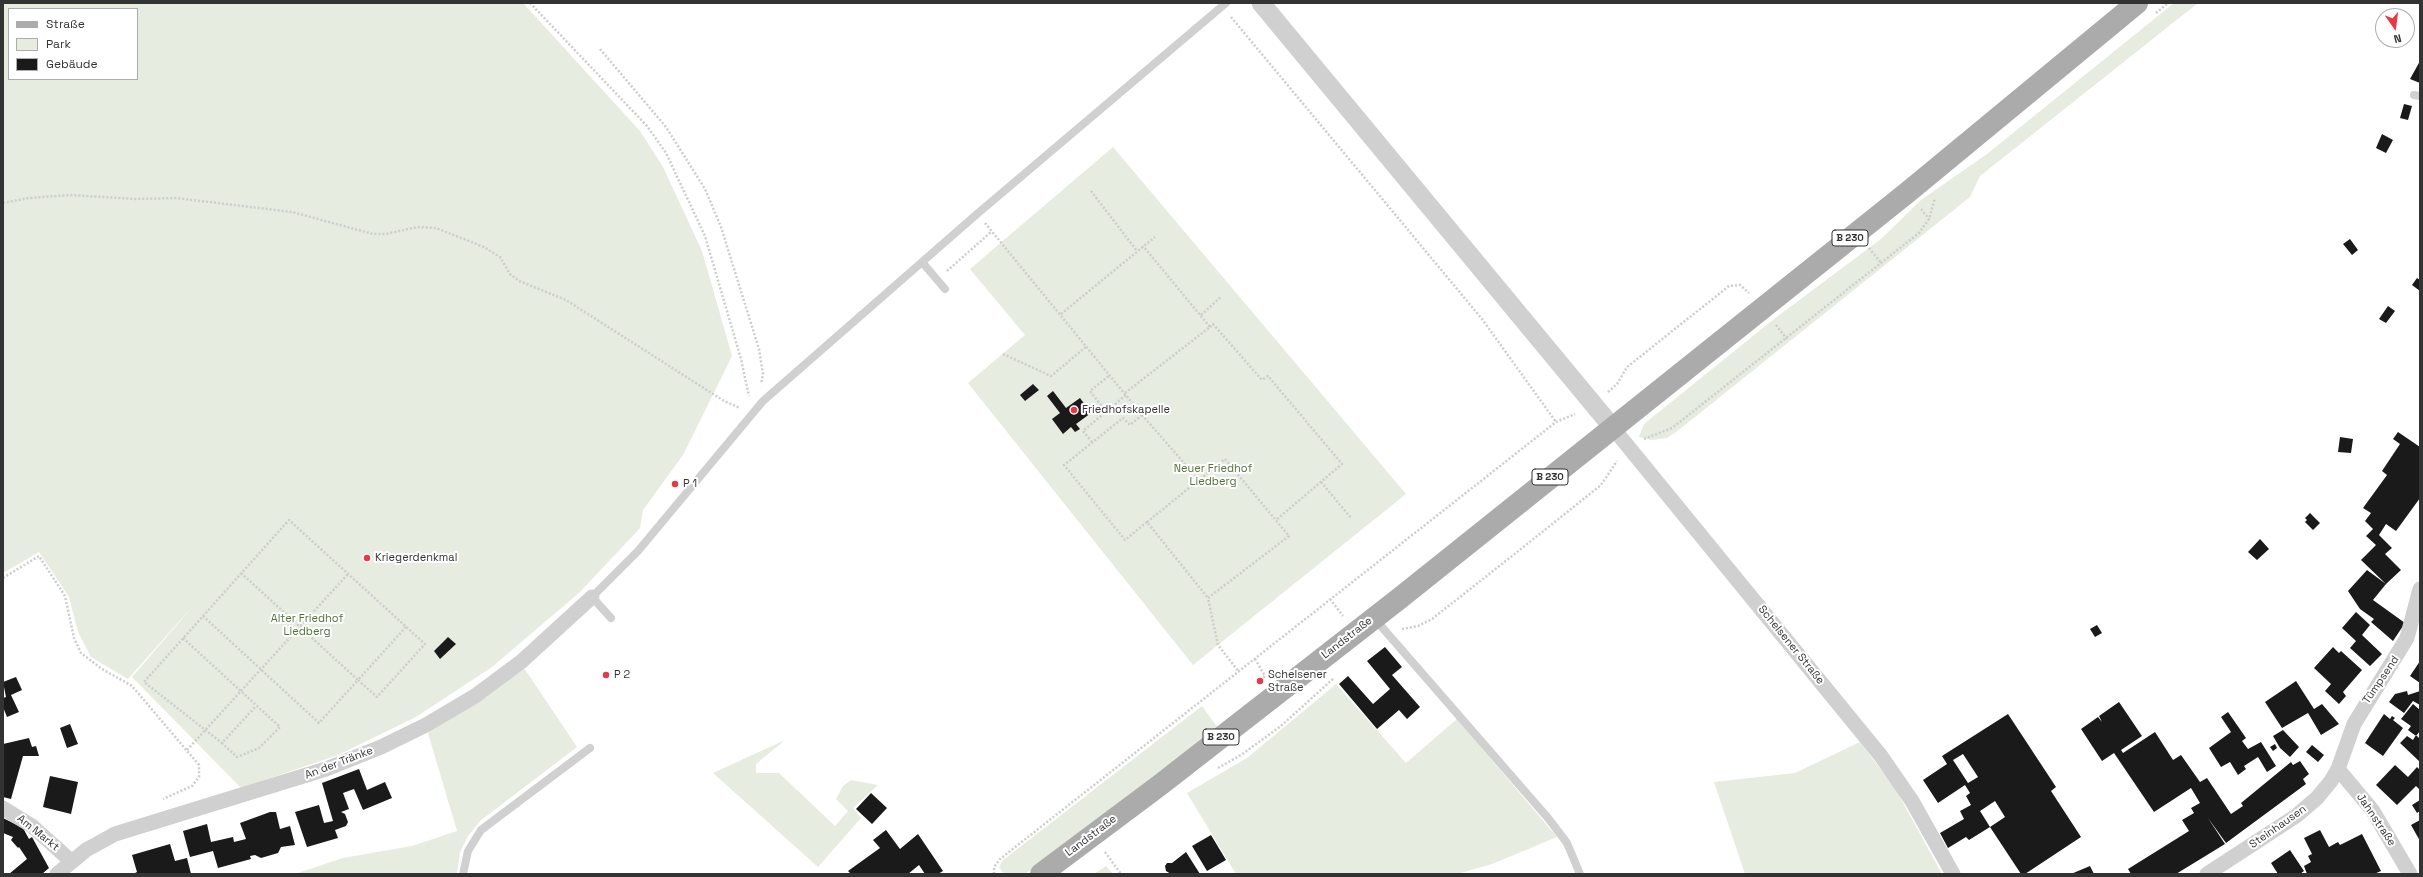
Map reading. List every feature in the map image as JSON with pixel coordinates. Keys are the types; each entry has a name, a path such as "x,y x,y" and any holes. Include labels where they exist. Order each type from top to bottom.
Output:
{"main road":[{"name":"B 230","path":"1613,428 1908,192 2029,90 2145,9"},
{"name":"Landstraße","path":"1041,874 1160,785 1374,618 1613,428"}],"street":[{"path":"1261,3 1613,428"},
{"name":"Schelsener Straße","path":"1613,428 1881,756 1912,801 1953,874"},
{"name":"Tümpsend","path":"2338,769 2354,724 2407,638 2420,589"},
{"name":"An der Tränke","path":"57,874 71,862 102,841 128,828 299,778 358,757 426,725 475,696 522,661 592,597"},
{"name":"Steinhausen","path":"2207,874 2307,808 2324,791 2338,769"},
{"name":"Jahnstraße","path":"2338,769 2373,811 2410,874"},
{"name":"Am Markt","path":"3,808 32,826 71,862"}],"lane":[{"path":"611,618 592,597 638,551 752,413 774,390 977,214 1224,5"},
{"path":"922,262 945,289"},
{"path":"1374,618 1548,818 1567,843 1580,874"},
{"path":"463,874 468,851 481,830 590,748"}],"path":[{"path":"530,3 647,126 671,162 708,247 741,359 752,413"},
{"path":"2145,9 2168,3"},
{"path":"1224,5 1482,319 1556,422"},
{"path":"600,50 676,140 702,183 716,215 762,358 763,374 760,392 752,413"},
{"path":"1091,191 1137,251"},
{"path":"1387,634 1418,626 1432,619 1594,492 1606,479 1618,458 1628,448 1640,440 1662,434 1672,428 1787,339 1919,233 1929,219 1938,192"},
{"path":"3,203 29,198 70,195 134,199 176,198 292,212 373,234 386,234 417,227 436,228 484,247 500,257 510,274 519,281 544,293 566,300 653,354 724,401"},
{"path":"977,214 1061,314 1142,415 1199,480"},
{"path":"937,280 991,232"},
{"path":"1061,314 1155,237"},
{"path":"1143,246 1210,327"},
{"path":"994,874 994,868 998,861 1556,422 1593,404 1613,388 1627,367 1729,286 1735,284 1743,286 1787,339"},
{"path":"1200,315 1221,297"},
{"path":"1092,442 1083,431 1126,394 1214,324 1262,380 1268,376 1342,464 1276,520"},
{"path":"1003,354 1051,376 1087,346"},
{"path":"1106,412 1090,391 1110,375"},
{"path":"1142,415 1130,425 1123,418 1064,464 1125,540 1225,459 1289,536 1208,598"},
{"path":"1321,482 1351,518"},
{"path":"183,638 240,692 280,727 260,748 237,757 208,730 144,682 183,638 203,616 241,573 289,520 425,644 377,697 241,573"},
{"path":"1148,522 1208,598 1218,645 1239,672"},
{"path":"3,578 39,556 65,596 74,638 81,653 102,669 132,686 200,765 197,780 188,788 160,801"},
{"path":"187,750 208,730 240,692 348,574"},
{"path":"203,616 319,722 406,627"},
{"path":"1255,659 1265,676 1260,681"},
{"path":"1215,770 1266,737 1339,674"},
{"path":"222,743 256,706"},
{"path":"1098,855 1110,846"},
{"path":"1104,850 1121,874"}],"green space":[{"name":"Alter Friedhof Liedberg","path":"3,3 523,3 640,131 663,167 702,251 732,356 683,455 643,510 640,528 580,592 492,667 416,717 338,755 241,788 132,677 200,598 128,679 91,657 78,632 69,597 39,552 3,573"},
{"path":"2174,3 2198,3 1980,176 1970,197 1680,429 1667,438 1652,440 1639,437 1644,424 1774,319 1881,239 1921,200 1987,154"},
{"name":"Neuer Friedhof Liedberg","path":"1113,147 1406,494 1193,665 968,383 1025,335 970,269"},
{"path":"524,668 577,747 480,821 468,836 460,852 457,874 295,874 343,858 412,846 457,831 428,733"},
{"path":"1336,684 1406,763 1457,719 1557,837 1492,864 1457,874 1236,874 1187,793 1247,758"},
{"path":"1202,706 1218,728 1025,874 1004,874 999,867 1003,860"},
{"path":"785,740 756,764 756,773 779,773 835,826 848,811 836,799 843,786 851,780 878,785 853,808 861,818 818,867 713,773"},
{"path":"1860,742 1895,788 1942,874 1745,874 1714,782 1795,773"},
{"path":"1106,866 1113,874 1094,874"}],"building":[{"path":"2420,61 2420,83 2410,79"},
{"path":"2404,104 2412,106 2408,120 2400,118"},
{"path":"2382,134 2393,140 2386,153 2376,148"},
{"path":"2350,239 2358,250 2352,255 2343,244"},
{"path":"2417,278 2420,280 2420,291 2412,285"},
{"path":"2388,306 2395,311 2386,323 2379,319"},
{"path":"1033,384 1039,390 1025,401 1020,395"},
{"name":"Friedhofskapelle","path":"1053,391 1066,408 1080,398 1091,413 1076,424 1080,429 1075,432 1071,427 1063,434 1052,419 1060,413 1047,396"},
{"path":"2398,432 2420,447 2420,498 2396,531 2386,524 2379,535 2392,548 2385,554 2401,570 2386,584 2361,560 2376,545 2366,536 2373,529 2365,521 2371,513 2363,508 2387,475 2382,471 2400,444 2393,439"},
{"path":"2340,437 2353,439 2351,453 2338,452"},
{"path":"2310,513 2320,523 2313,530 2305,522 2307,520 2305,518"},
{"path":"2260,539 2269,549 2257,560 2248,552"},
{"path":"2367,570 2386,584 2373,600 2405,623 2393,641 2371,622 2374,619 2360,609 2348,591"},
{"path":"2356,612 2370,625 2362,635 2382,654 2370,666 2350,648 2356,641 2342,628"},
{"path":"2097,625 2102,633 2095,637 2090,629"},
{"path":"448,637 456,644 440,659 434,651"},
{"path":"1385,647 1402,667 1392,675 1420,707 1407,719 1399,710 1377,729 1339,684 1348,676 1373,704 1390,689 1367,661"},
{"path":"2333,647 2339,653 2341,651 2362,670 2343,692 2346,696 2339,704 2325,691 2331,684 2314,668"},
{"path":"2420,661 2420,683 2410,676"},
{"path":"16,677 22,690 11,695 19,712 7,717 3,707 3,698 6,697 3,682"},
{"path":"2296,681 2314,709 2322,704 2339,724 2321,735 2308,713 2282,728 2265,702"},
{"path":"2407,691 2408,695 2420,691 2420,705 2413,701 2404,713 2389,702 2395,694"},
{"path":"2119,702 2142,736 2121,750 2123,753 2155,732 2173,760 2181,755 2200,782 2207,778 2231,814 2243,806 2241,803 2291,762 2293,765 2300,761 2309,774 2303,779 2306,784 2226,843 2208,818 2225,844 2176,874 2131,874 2128,869 2189,831 2182,820 2194,813 2191,808 2200,803 2191,788 2154,812 2114,753 2102,761 2081,729 2098,717 2102,722 2099,716"},
{"path":"2413,704 2420,710 2420,731 2416,736 2408,730 2411,726 2401,719"},
{"path":"2228,712 2246,738 2242,741 2248,749 2261,742 2276,766 2267,772 2258,757 2244,766 2246,769 2238,775 2230,762 2221,767 2209,748 2231,732 2221,717"},
{"path":"2008,714 2056,787 2051,791 2081,837 2025,874 2021,874 1990,827 1969,840 1966,837 1948,848 1940,833 1964,819 1960,811 1971,805 1966,796 1970,793 1965,785 1938,803 1923,780 1947,764 1942,756","holes":["1963,754 1978,777 1968,783 1953,760","1995,801 2005,817 1990,827 1980,811"]},
{"path":"2384,714 2390,719 2392,716 2395,718 2393,720 2403,728 2383,756 2365,743"},
{"path":"70,724 78,744 67,748 60,728"},
{"path":"2283,730 2299,747 2290,757 2280,748 2273,736"},
{"path":"2416,735 2420,739 2420,762 2400,743 2407,736 2413,740"},
{"path":"29,738 32,747 36,746 39,756 23,756 11,799 3,797 3,744"},
{"path":"2275,744 2277,748 2273,751 2270,747"},
{"path":"2312,745 2324,755 2318,762 2306,752"},
{"path":"2395,765 2408,777 2417,767 2420,770 2420,790 2416,786 2397,805 2376,785"},
{"path":"359,769 367,790 385,782 392,798 363,810 354,789 343,793 349,809 341,812 345,814 348,822 346,826 335,830 338,838 307,847 295,812 319,805 324,823 333,821 322,783"},
{"path":"50,776 78,782 71,814 43,807"},
{"path":"871,793 887,808 872,824 856,809"},
{"path":"2420,800 2420,811 2417,813 2412,805"},
{"path":"270,812 276,812 280,829 290,826 295,845 281,847 278,853 261,858 255,855 250,856 251,859 218,868 213,851 190,857 183,831 207,824 211,842 233,837 234,842 246,839 240,823"},
{"path":"3,818 23,828 29,839 32,837 49,868 42,874 9,874 27,859 19,847 18,848 11,840 13,837 3,833"},
{"path":"2420,820 2420,841 2411,825"},
{"path":"886,830 900,849 918,834 943,871 938,874 925,874 919,865 908,874 851,874 848,871 880,848 873,840"},
{"path":"2320,830 2329,847 2338,842 2340,845 2362,834 2381,871 2374,874 2307,874 2304,866 2311,862 2308,856 2312,854 2304,838"},
{"path":"1211,835 1226,860 1207,871 1192,846"},
{"path":"170,844 175,861 187,858 191,874 133,874 137,872 132,855"},
{"path":"2290,850 2304,871 2300,874 2278,874 2271,863"},
{"path":"1186,852 1200,874 1171,874 1166,871 1165,866 1167,863 1172,863"},
{"path":"2090,866 2094,874 2071,874"}],"place":[{"name":"Friedhofskapelle","path":"1074,410"},
{"name":"P 1","path":"675,484"},
{"name":"Kriegerdenkmal","path":"367,558"},
{"name":"P 2","path":"606,675"},
{"name":"Schelsener Straße","path":"1260,681"}]}
